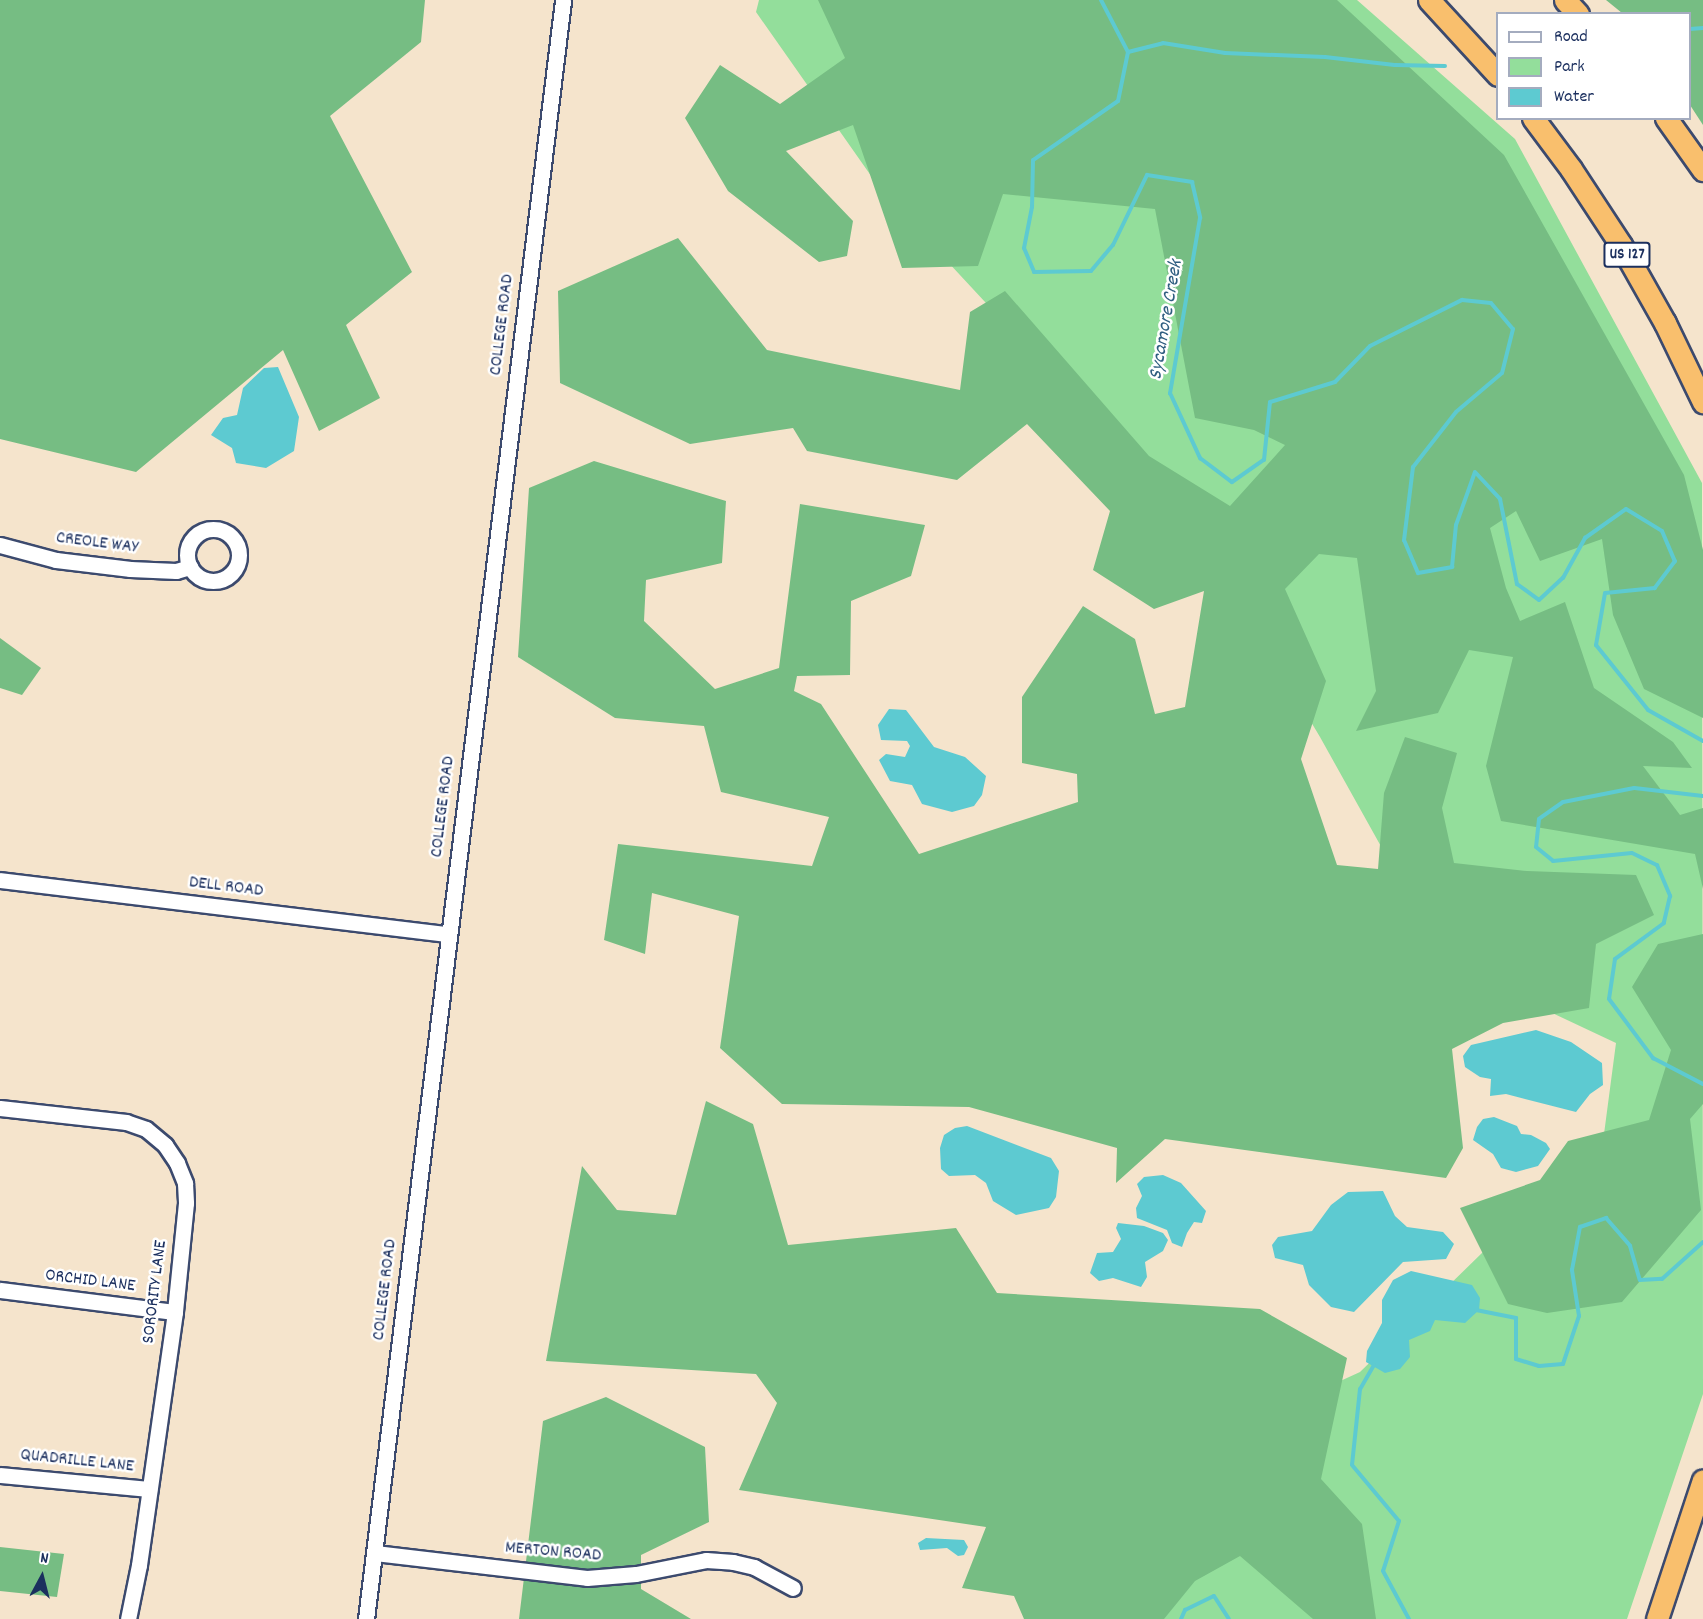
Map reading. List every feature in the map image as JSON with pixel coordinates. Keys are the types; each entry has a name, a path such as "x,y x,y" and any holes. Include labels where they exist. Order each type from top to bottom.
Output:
{"highway":[{"path":"1429,0 1496,74"},
{"path":"1565,0 1576,12"},
{"name":"US 127","path":"1534,120 1571,169 1621,245 1673,340 1703,402"},
{"path":"1667,120 1703,170"},
{"path":"1656,1619 1703,1480"}],"street":[{"name":"COLLEGE ROAD","path":"366,1619 563,0"},
{"name":"CREOLE WAY","path":"0,545 56,560 130,569 176,571 190,567"},
{"name":"DELL ROAD","path":"0,880 448,934"},
{"name":"SORORITY LANE","path":"0,1108 126,1122 146,1129 165,1145 177,1163 185,1183 186,1203 174,1312 139,1565 128,1619"},
{"name":"ORCHID LANE","path":"0,1290 174,1312"},
{"name":"QUADRILLE LANE","path":"0,1475 149,1490"},
{"name":"MERTON ROAD","path":"375,1553 587,1578 636,1574 706,1560 733,1562 754,1567 793,1588"}],"green space":[{"path":"0,0 425,0 421,42 330,116 412,272 346,325 380,398 319,431 283,350 136,472 0,439"},
{"path":"759,0 1357,0 1515,139 1702,483 1703,1394 1627,1619 1143,1619 1288,1405 1360,1372 1604,1134 1616,1043 1446,963 1320,737 1195,528 881,190 756,12"},
{"path":"818,0 1337,0 1504,155 1684,475 1703,550 1703,718 1644,689 1613,615 1602,539 1540,561 1516,511 1490,528 1506,588 1520,621 1565,602 1594,688 1673,742 1692,768 1643,766 1680,815 1703,808 1703,889 1695,854 1501,821 1486,766 1513,657 1469,650 1438,713 1356,731 1376,691 1357,558 1319,554 1285,589 1326,681 1301,759 1337,865 1378,869 1384,793 1405,737 1457,753 1442,808 1454,863 1527,871 1636,875 1654,915 1596,944 1589,1008 1503,1023 1452,1049 1463,1148 1446,1178 1165,1139 1116,1183 1117,1148 969,1107 782,1104 720,1048 739,916 652,893 645,954 604,940 618,844 812,866 829,817 721,792 704,726 615,718 518,657 529,488 594,461 726,501 722,563 646,580 644,621 715,689 779,668 800,504 925,525 911,576 851,601 850,675 797,676 794,691 821,704 919,854 1078,802 1077,774 1022,763 1022,697 1083,606 1135,639 1155,714 1185,707 1204,591 1154,609 1093,570 1110,511 1027,424 957,480 807,451 793,428 690,444 560,383 558,291 678,238 767,350 960,390 970,312 1005,291 1149,456 1230,506 1285,445 1254,430 1195,418 1155,209 1003,194 978,266 902,268 853,125 786,151 853,221 847,256 819,262 728,191 685,118 720,65 780,104 845,58"},
{"path":"1606,0 1703,0 1703,125 1691,107 1691,12 1621,12"},
{"path":"0,638 41,668 22,695 0,688"},
{"path":"1703,934 1703,1104 1690,1119 1701,1210 1622,1302 1547,1313 1508,1304 1460,1208 1540,1180 1568,1141 1649,1120 1671,1050 1632,987 1658,944"},
{"path":"706,1101 753,1124 788,1245 956,1228 997,1293 1260,1309 1347,1358 1321,1479 1362,1524 1376,1619 1313,1619 1240,1556 1195,1581 1164,1619 1024,1619 1014,1596 962,1588 986,1527 739,1490 777,1403 756,1374 546,1361 582,1166 617,1210 676,1215"},
{"path":"606,1397 705,1447 709,1522 641,1555 641,1589 691,1619 519,1619 543,1421"},
{"path":"0,1547 64,1554 57,1597 0,1591"}],"water":[{"path":"278,367 299,417 294,451 266,468 236,463 232,448 211,435 223,418 237,415 243,388 264,368"},
{"path":"889,709 906,710 934,747 965,757 986,776 982,795 974,806 952,812 922,804 912,785 890,781 879,760 886,754 905,757 910,746 907,741 881,740 878,725"},
{"path":"1536,1030 1571,1042 1602,1063 1603,1085 1590,1094 1576,1112 1506,1094 1490,1096 1491,1079 1480,1077 1465,1067 1463,1056 1471,1045"},
{"path":"1494,1117 1517,1126 1521,1134 1531,1135 1546,1143 1550,1149 1538,1166 1516,1172 1501,1168 1493,1154 1473,1140 1477,1127 1483,1119"},
{"path":"967,1126 1051,1158 1059,1171 1056,1197 1049,1208 1016,1215 993,1201 986,1183 975,1175 949,1176 941,1169 940,1148 944,1135 955,1128"},
{"path":"1163,1175 1181,1183 1206,1211 1202,1223 1194,1222 1182,1247 1172,1243 1167,1230 1137,1218 1136,1208 1142,1196 1137,1184 1144,1177"},
{"path":"1383,1191 1395,1216 1407,1227 1443,1232 1454,1244 1446,1259 1403,1262 1354,1312 1331,1307 1309,1285 1303,1265 1275,1258 1272,1245 1278,1237 1312,1231 1331,1205 1348,1192"},
{"path":"1118,1223 1144,1226 1163,1233 1168,1240 1163,1251 1145,1262 1147,1277 1141,1287 1113,1278 1099,1281 1090,1273 1097,1253 1113,1252 1121,1239 1116,1228"},
{"path":"1411,1271 1472,1285 1480,1298 1479,1310 1465,1323 1435,1320 1430,1331 1409,1340 1410,1357 1400,1369 1385,1373 1366,1362 1367,1351 1382,1323 1382,1300 1393,1280"},
{"path":"926,1538 964,1540 968,1547 964,1555 958,1556 947,1548 920,1550 918,1543"}],"waterway":[{"name":"Sycamore Creek","path":"1101,0 1128,52 1118,101 1033,160 1032,207 1024,248 1034,272 1091,271 1113,245 1147,175 1192,182 1200,218 1170,393 1200,458 1232,482 1264,460 1270,402 1335,382 1370,346 1462,300 1491,303 1513,329 1502,373 1456,412 1413,467 1404,540 1418,573 1452,567 1456,525 1475,472 1500,499 1517,584 1539,600 1563,578 1585,538 1626,509 1662,531 1675,561 1655,588 1605,593 1596,645 1648,710 1703,741"},
{"path":"1691,29 1703,28"},
{"path":"1128,52 1163,43 1225,53 1325,57 1395,65 1445,66"},
{"name":"Sycamore Creek","path":"1703,796 1634,788 1563,802 1539,819 1536,847 1553,861 1632,853 1657,865 1670,896 1664,923 1615,959 1609,999 1653,1058 1703,1084"},
{"name":"Sycamore Creek","path":"1476,1310 1516,1318 1516,1359 1539,1366 1563,1364 1579,1316 1572,1270 1580,1227 1606,1218 1630,1246 1640,1280 1662,1279 1703,1242"},
{"name":"Sycamore Creek","path":"1374,1365 1360,1389 1352,1465 1399,1521 1383,1571 1409,1619"},
{"name":"Sycamore Creek","path":"1181,1619 1185,1610 1214,1596 1229,1619"}]}
